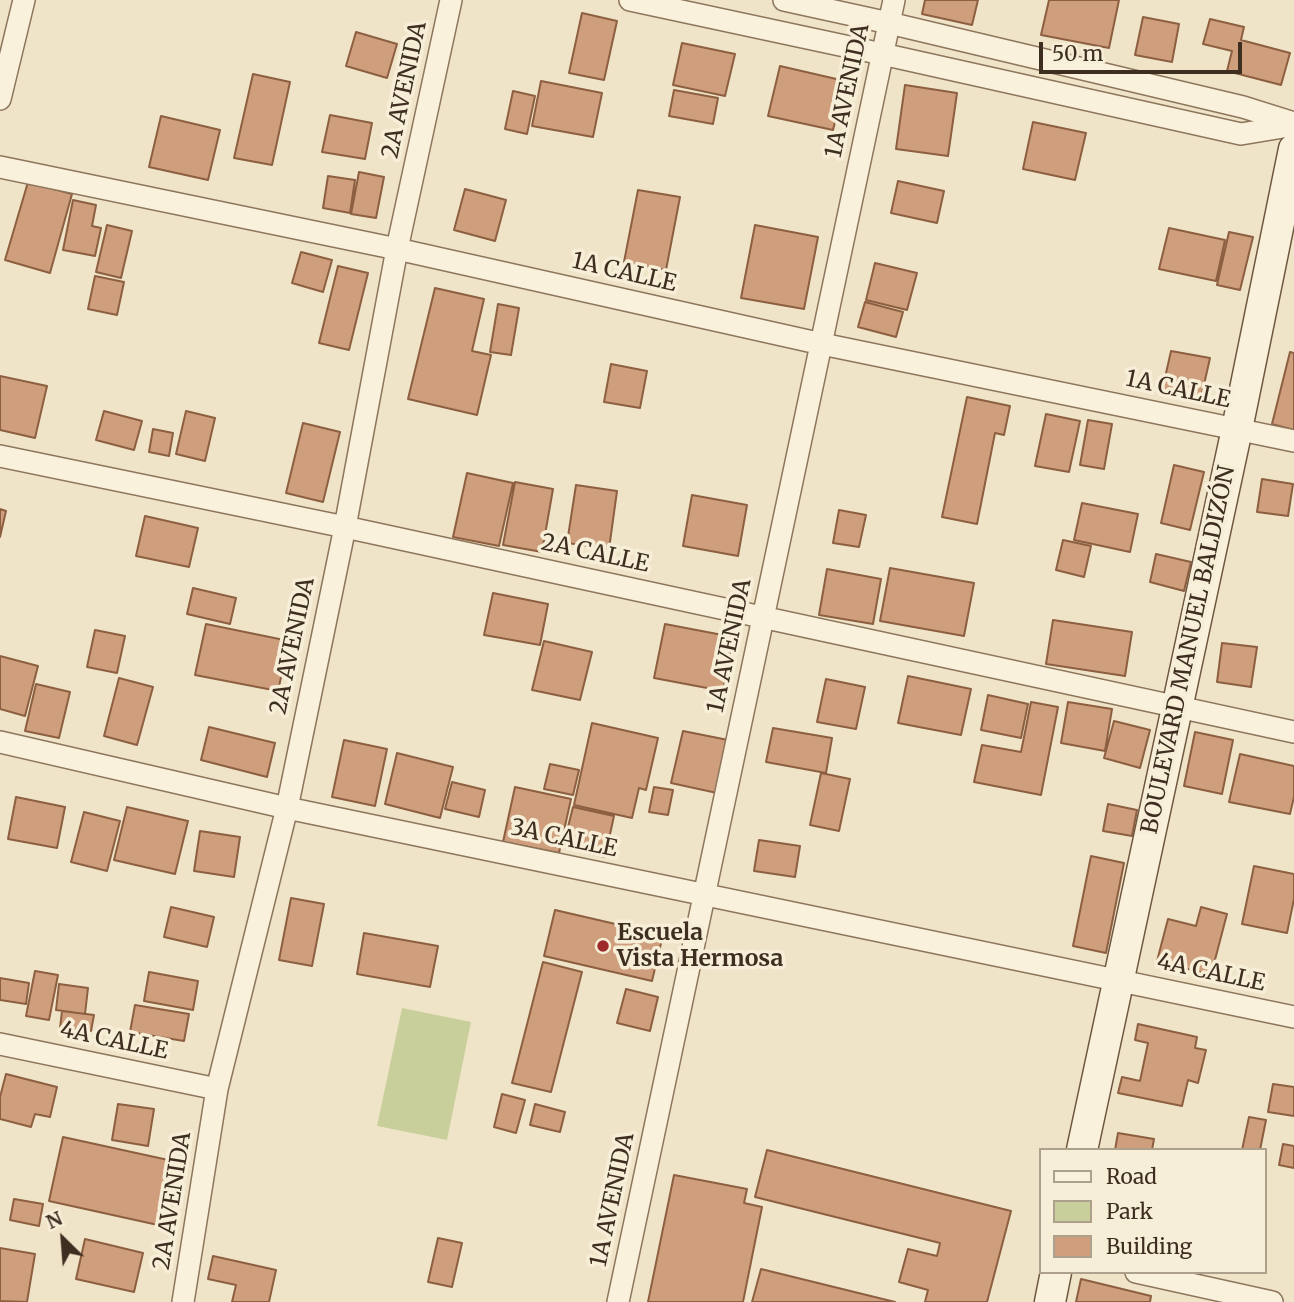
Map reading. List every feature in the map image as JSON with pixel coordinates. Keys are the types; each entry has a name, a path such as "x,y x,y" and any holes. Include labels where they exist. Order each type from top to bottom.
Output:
{"main road":[{"name":"BOULEVARD MANUEL BALDIZÓN","path":"1082,1148 1237,429 1294,149"},
{"path":"1050,1302 1056,1274"}],"street":[{"path":"0,99 24,0"},
{"name":"2A AVENIDA","path":"183,1302 217,1089 287,808 345,527 397,249 451,0"},
{"path":"630,0 1241,134 1294,124"},
{"path":"783,0 1243,107 1294,124"},
{"name":"1A AVENIDA","path":"618,1302 894,0"},
{"name":"1A CALLE","path":"0,167 397,249 822,344 1237,429"},
{"path":"1237,429 1294,441"},
{"name":"2A CALLE","path":"0,456 345,527 1177,708"},
{"path":"1177,708 1294,732"},
{"name":"3A CALLE","path":"0,742 287,808 1118,981"},
{"name":"4A CALLE","path":"1118,981 1294,1017"},
{"name":"4A CALLE","path":"0,1044 217,1089"},
{"path":"1145,1274 1272,1302"}],"green space":[{"path":"402,1008 471,1022 447,1140 377,1126"}],"building":[{"path":"925,0 978,0 972,25 922,14"},
{"path":"1049,0 1119,0 1109,48 1041,35"},
{"path":"582,13 617,21 604,80 569,73"},
{"path":"1143,17 1179,24 1172,62 1135,55"},
{"path":"1210,19 1244,27 1241,40 1290,53 1281,85 1227,71 1232,51 1203,44"},
{"path":"356,32 397,44 387,78 346,66"},
{"path":"682,43 735,54 725,96 673,85"},
{"path":"780,66 845,81 833,130 768,116"},
{"path":"253,74 290,82 272,165 234,158"},
{"path":"541,81 602,93 593,137 532,126"},
{"path":"905,85 957,93 948,156 896,149"},
{"path":"674,90 718,98 713,124 669,116"},
{"path":"513,91 535,96 527,134 505,129"},
{"path":"330,115 372,123 365,159 322,152"},
{"path":"161,116 220,130 208,180 149,167"},
{"path":"1033,122 1086,133 1075,180 1023,169"},
{"path":"359,172 384,177 376,218 351,214"},
{"path":"328,176 355,180 350,213 323,208"},
{"path":"898,181 944,191 937,223 891,213"},
{"path":"28,182 72,194 50,273 5,260"},
{"path":"465,189 506,200 495,241 454,230"},
{"path":"638,190 680,197 666,270 624,262"},
{"path":"73,200 96,205 92,226 101,228 95,256 63,250"},
{"path":"107,225 132,231 121,278 96,272"},
{"path":"755,225 818,237 804,309 741,298"},
{"path":"1169,228 1225,240 1216,281 1159,269"},
{"path":"1229,232 1253,237 1240,290 1217,285"},
{"path":"301,252 332,260 323,292 292,283"},
{"path":"875,263 917,273 907,310 866,300"},
{"path":"338,266 368,273 349,350 319,343"},
{"path":"95,276 124,282 117,315 88,309"},
{"path":"435,288 484,299 472,351 491,355 477,415 408,399"},
{"path":"865,302 903,312 896,337 858,327"},
{"path":"498,304 519,308 511,355 490,352"},
{"path":"1171,351 1210,358 1201,398 1162,391"},
{"path":"1290,352 1294,353 1294,430 1272,424"},
{"path":"611,364 647,371 640,408 604,402"},
{"path":"0,376 47,386 35,438 0,430"},
{"path":"967,397 1010,406 1004,435 995,433 977,524 942,517"},
{"path":"104,411 142,421 134,450 96,440"},
{"path":"186,411 215,418 205,461 176,454"},
{"path":"1046,414 1080,421 1069,472 1035,466"},
{"path":"1088,420 1112,424 1104,469 1080,465"},
{"path":"303,423 340,432 323,502 286,493"},
{"path":"153,429 173,433 169,456 149,452"},
{"path":"1174,465 1204,472 1190,530 1161,523"},
{"path":"467,473 513,483 499,546 453,537"},
{"path":"1262,479 1293,484 1288,516 1257,512"},
{"path":"515,482 553,489 542,552 503,545"},
{"path":"576,485 617,491 609,549 567,543"},
{"path":"692,495 747,505 738,556 683,546"},
{"path":"1082,503 1138,514 1130,552 1074,540"},
{"path":"0,509 6,511 0,537"},
{"path":"839,510 866,515 859,547 833,543"},
{"path":"145,516 198,528 189,567 136,556"},
{"path":"1063,540 1091,546 1084,577 1056,570"},
{"path":"1156,554 1191,562 1184,591 1150,582"},
{"path":"890,568 974,583 964,636 880,621"},
{"path":"827,569 881,579 873,624 819,615"},
{"path":"193,588 236,598 230,624 187,614"},
{"path":"493,593 548,604 540,645 484,635"},
{"path":"1053,620 1132,632 1125,676 1046,664"},
{"path":"206,624 289,641 278,691 195,675"},
{"path":"665,624 733,637 723,691 654,678"},
{"path":"95,630 125,636 117,673 87,667"},
{"path":"544,641 592,652 580,700 532,690"},
{"path":"1222,643 1257,647 1251,687 1217,682"},
{"path":"0,656 38,666 25,716 0,709"},
{"path":"908,676 971,689 961,735 898,723"},
{"path":"119,678 153,687 137,745 104,736"},
{"path":"826,679 865,687 856,729 817,722"},
{"path":"36,684 70,692 59,738 25,731"},
{"path":"988,695 1028,704 1021,738 981,730"},
{"path":"1031,702 1058,707 1041,795 974,782 982,745 1021,752"},
{"path":"1068,702 1112,709 1105,751 1061,743"},
{"path":"1114,721 1150,730 1140,768 1104,758"},
{"path":"592,723 658,738 646,790 639,788 632,818 574,805"},
{"path":"209,727 275,743 267,777 201,760"},
{"path":"773,728 832,738 826,773 766,762"},
{"path":"683,731 728,740 717,793 671,783"},
{"path":"1195,732 1233,740 1222,794 1184,786"},
{"path":"344,740 387,749 375,806 332,797"},
{"path":"397,753 453,767 440,818 385,804"},
{"path":"1240,754 1294,766 1294,797 1290,814 1229,802"},
{"path":"550,764 579,770 573,795 544,789"},
{"path":"821,773 850,779 839,831 810,825"},
{"path":"452,782 485,790 479,817 445,809"},
{"path":"515,787 571,799 559,853 503,842"},
{"path":"654,787 673,790 668,815 649,812"},
{"path":"16,797 65,807 57,848 8,839"},
{"path":"1108,804 1137,810 1132,836 1103,831"},
{"path":"127,807 188,821 175,874 114,860"},
{"path":"573,807 614,816 605,857 563,847"},
{"path":"84,812 120,821 107,871 71,862"},
{"path":"200,831 240,837 234,877 194,871"},
{"path":"759,840 800,846 795,877 754,871"},
{"path":"1091,856 1124,863 1106,953 1073,946"},
{"path":"1254,866 1294,874 1294,899 1287,933 1242,924"},
{"path":"291,898 324,904 312,966 279,960"},
{"path":"171,907 214,917 207,947 164,937"},
{"path":"1201,907 1227,914 1211,975 1157,961 1168,919 1196,926"},
{"name":"Escuela Vista Hermosa","path":"555,910 663,935 652,981 544,956"},
{"path":"364,933 438,946 430,987 357,974"},
{"path":"543,962 582,972 551,1092 512,1083"},
{"path":"35,971 58,975 49,1020 26,1016"},
{"path":"149,972 198,981 193,1010 144,1001"},
{"path":"0,978 29,983 26,1004 0,1000"},
{"path":"59,984 88,988 85,1014 56,1010"},
{"path":"626,989 658,997 650,1031 617,1023"},
{"path":"135,1005 189,1014 184,1041 130,1032"},
{"path":"62,1011 94,1015 91,1031 60,1028"},
{"path":"1138,1024 1197,1037 1195,1048 1206,1050 1198,1083 1188,1080 1182,1106 1118,1093 1122,1077 1140,1081 1148,1043 1135,1040"},
{"path":"6,1074 57,1087 50,1117 35,1114 31,1127 0,1119 0,1097"},
{"path":"1273,1084 1294,1087 1294,1116 1268,1112"},
{"path":"502,1094 525,1100 516,1133 494,1127"},
{"path":"118,1104 154,1109 148,1146 112,1140"},
{"path":"535,1104 565,1112 560,1132 530,1125"},
{"path":"1249,1117 1266,1120 1260,1148 1242,1148"},
{"path":"1118,1133 1154,1139 1152,1148 1115,1148"},
{"path":"63,1137 182,1163 167,1227 49,1201"},
{"path":"1283,1144 1294,1146 1294,1168 1279,1165"},
{"path":"767,1150 1011,1211 987,1302 925,1302 928,1290 899,1282 908,1249 937,1256 940,1243 755,1197"},
{"path":"674,1175 747,1189 744,1203 762,1207 743,1302 648,1302"},
{"path":"14,1199 43,1204 39,1226 10,1220"},
{"path":"438,1238 462,1243 452,1287 428,1282"},
{"path":"85,1239 143,1253 134,1292 76,1279"},
{"path":"0,1248 35,1254 27,1302 0,1301"},
{"path":"213,1256 276,1270 269,1302 232,1302 236,1285 208,1279"},
{"path":"761,1269 895,1302 752,1302"},
{"path":"1081,1279 1151,1296 1150,1302 1076,1302"}],"place":[{"name":"Escuela Vista Hermosa","path":"603,946"}]}
